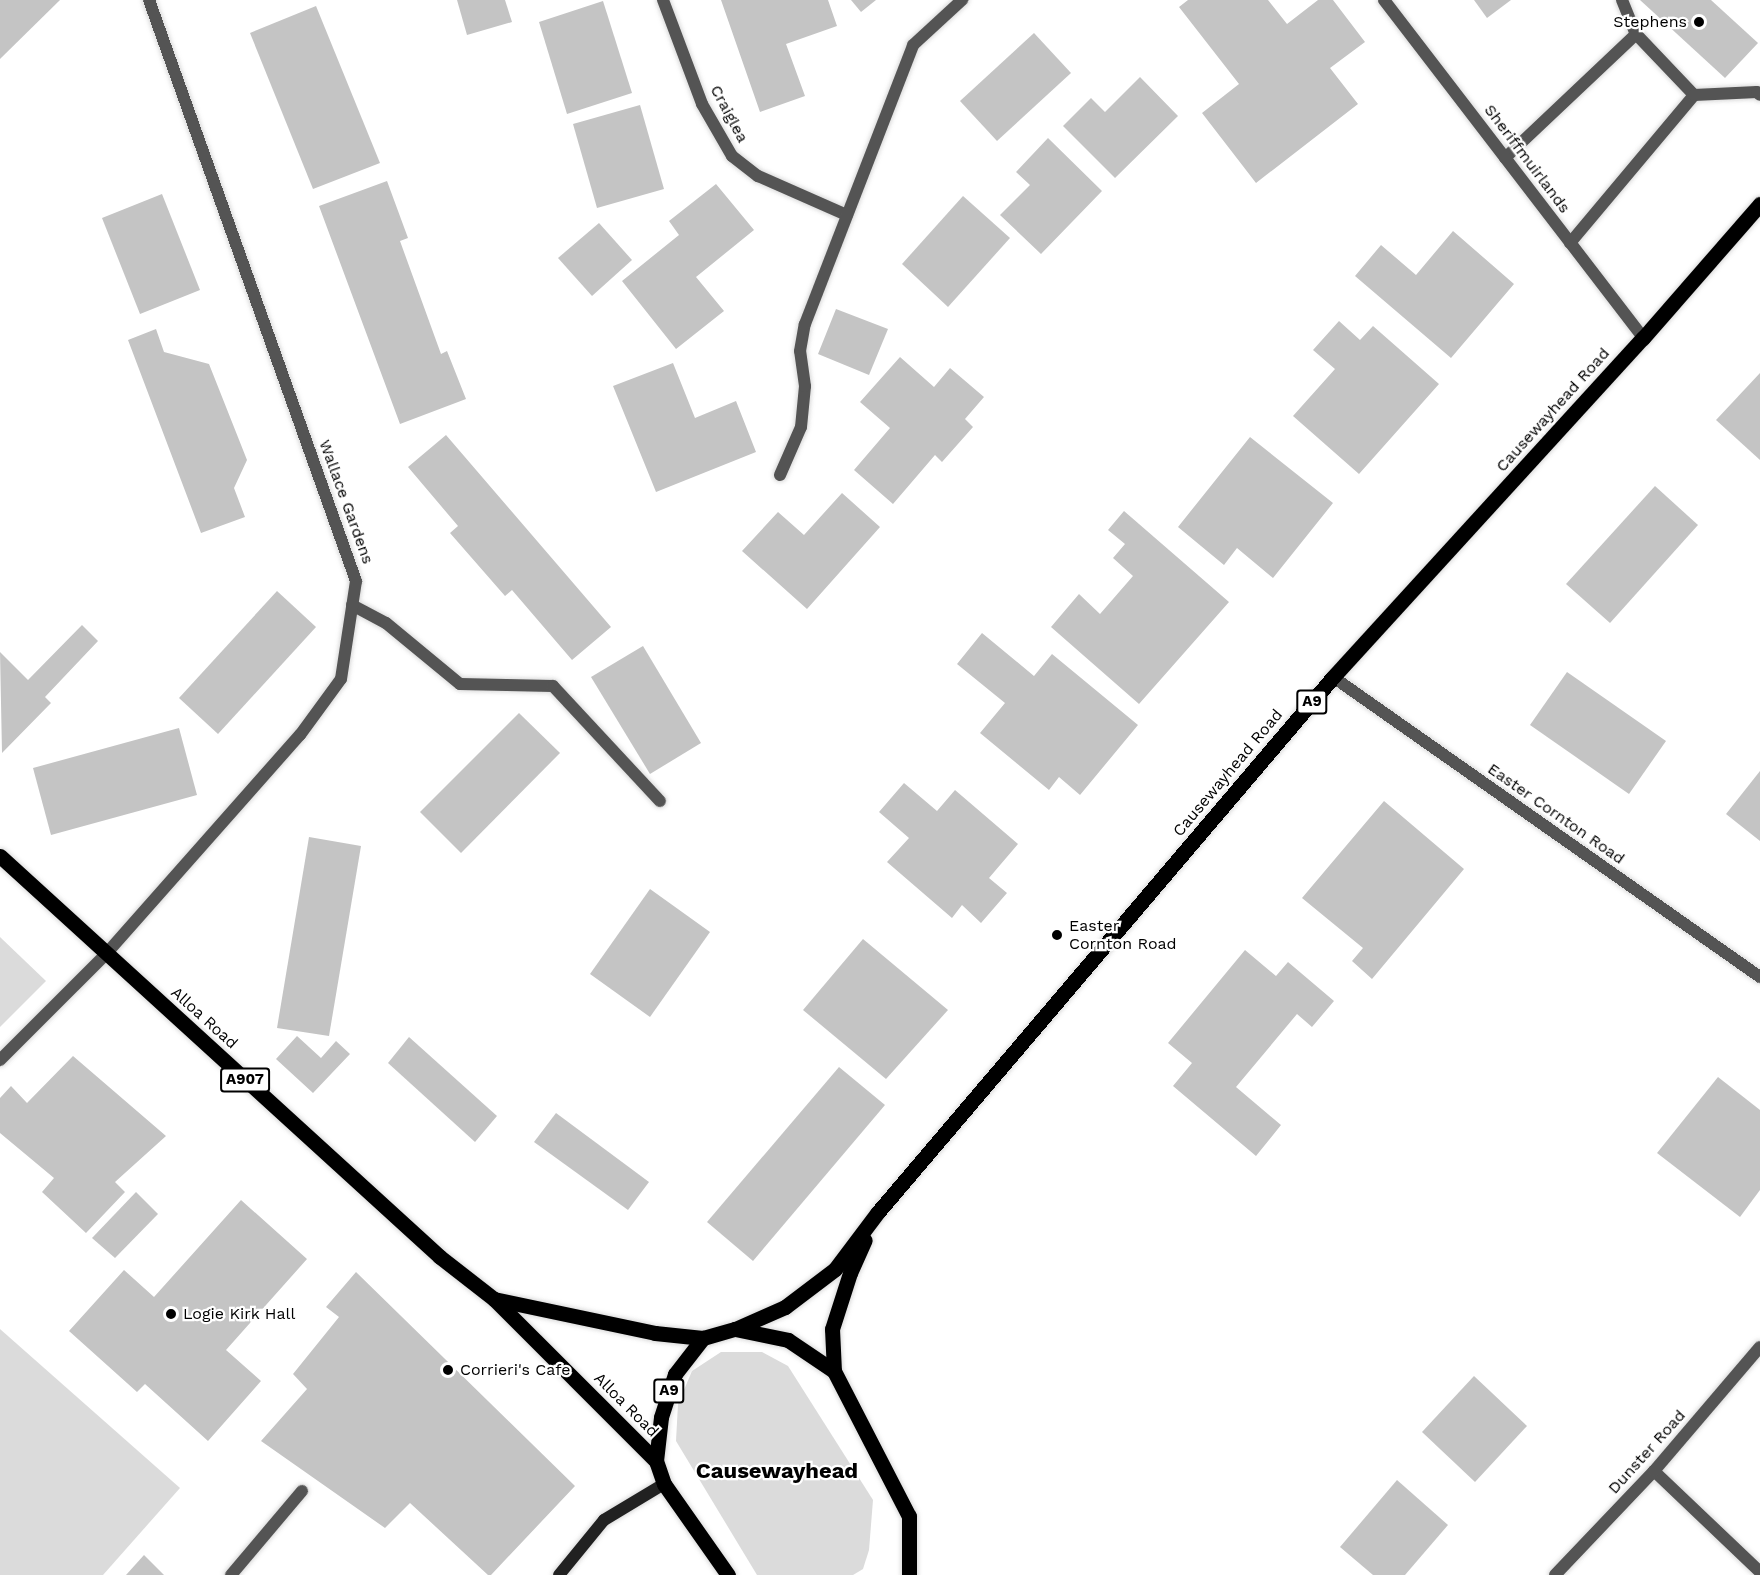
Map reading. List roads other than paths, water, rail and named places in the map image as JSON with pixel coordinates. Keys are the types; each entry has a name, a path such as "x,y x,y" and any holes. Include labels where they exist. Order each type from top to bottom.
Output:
{"main road":[{"name":"Causewayhead Road","path":"735,1329 785,1307 835,1269 878,1212 1333,677 1643,338 1760,204"},
{"name":"Alloa Road","path":"0,856 440,1257 494,1299 656,1461"},
{"name":"Causewayhead Road","path":"834,1371 832,1329 850,1273 878,1212"},
{"name":"Alloa Road","path":"494,1299 655,1333 703,1338"},
{"name":"A9","path":"728,1575 664,1484 656,1461 661,1417 675,1374 703,1338 735,1329 788,1340 834,1371 909,1516 909,1575"},
{"path":"559,1575 604,1520 664,1484"}],"street":[{"name":"Wallace Gardens","path":"0,1060 106,954 300,735 341,679 356,580 149,0"},
{"name":"Craiglea","path":"663,0 702,105 732,156 758,176 847,215"},
{"path":"780,475 801,427 805,386 800,351 805,324 913,45 962,0"},
{"name":"Sheriffmuirlands","path":"1384,0 1570,243 1610,299 1643,338"},
{"path":"1622,0 1636,34 1694,95"},
{"path":"1505,158 1636,34"},
{"path":"1570,243 1694,95 1757,92 1760,96"},
{"path":"352,605 386,623 460,684 553,686 660,801"},
{"name":"Easter Cornton Road","path":"1333,677 1760,977"},
{"name":"Dunster Road","path":"1555,1575 1654,1471 1760,1347"},
{"path":"1654,1471 1760,1572"},
{"path":"231,1575 302,1491"}],"place":[{"name":"Stephens","path":"1699,22"},
{"name":"Easter Cornton Road","path":"1057,935"},
{"name":"Logie Kirk Hall","path":"171,1314"},
{"name":"Corrieri's Cafe","path":"448,1370"}],"district":[{"name":"Causewayhead","path":"777,1471"}]}
